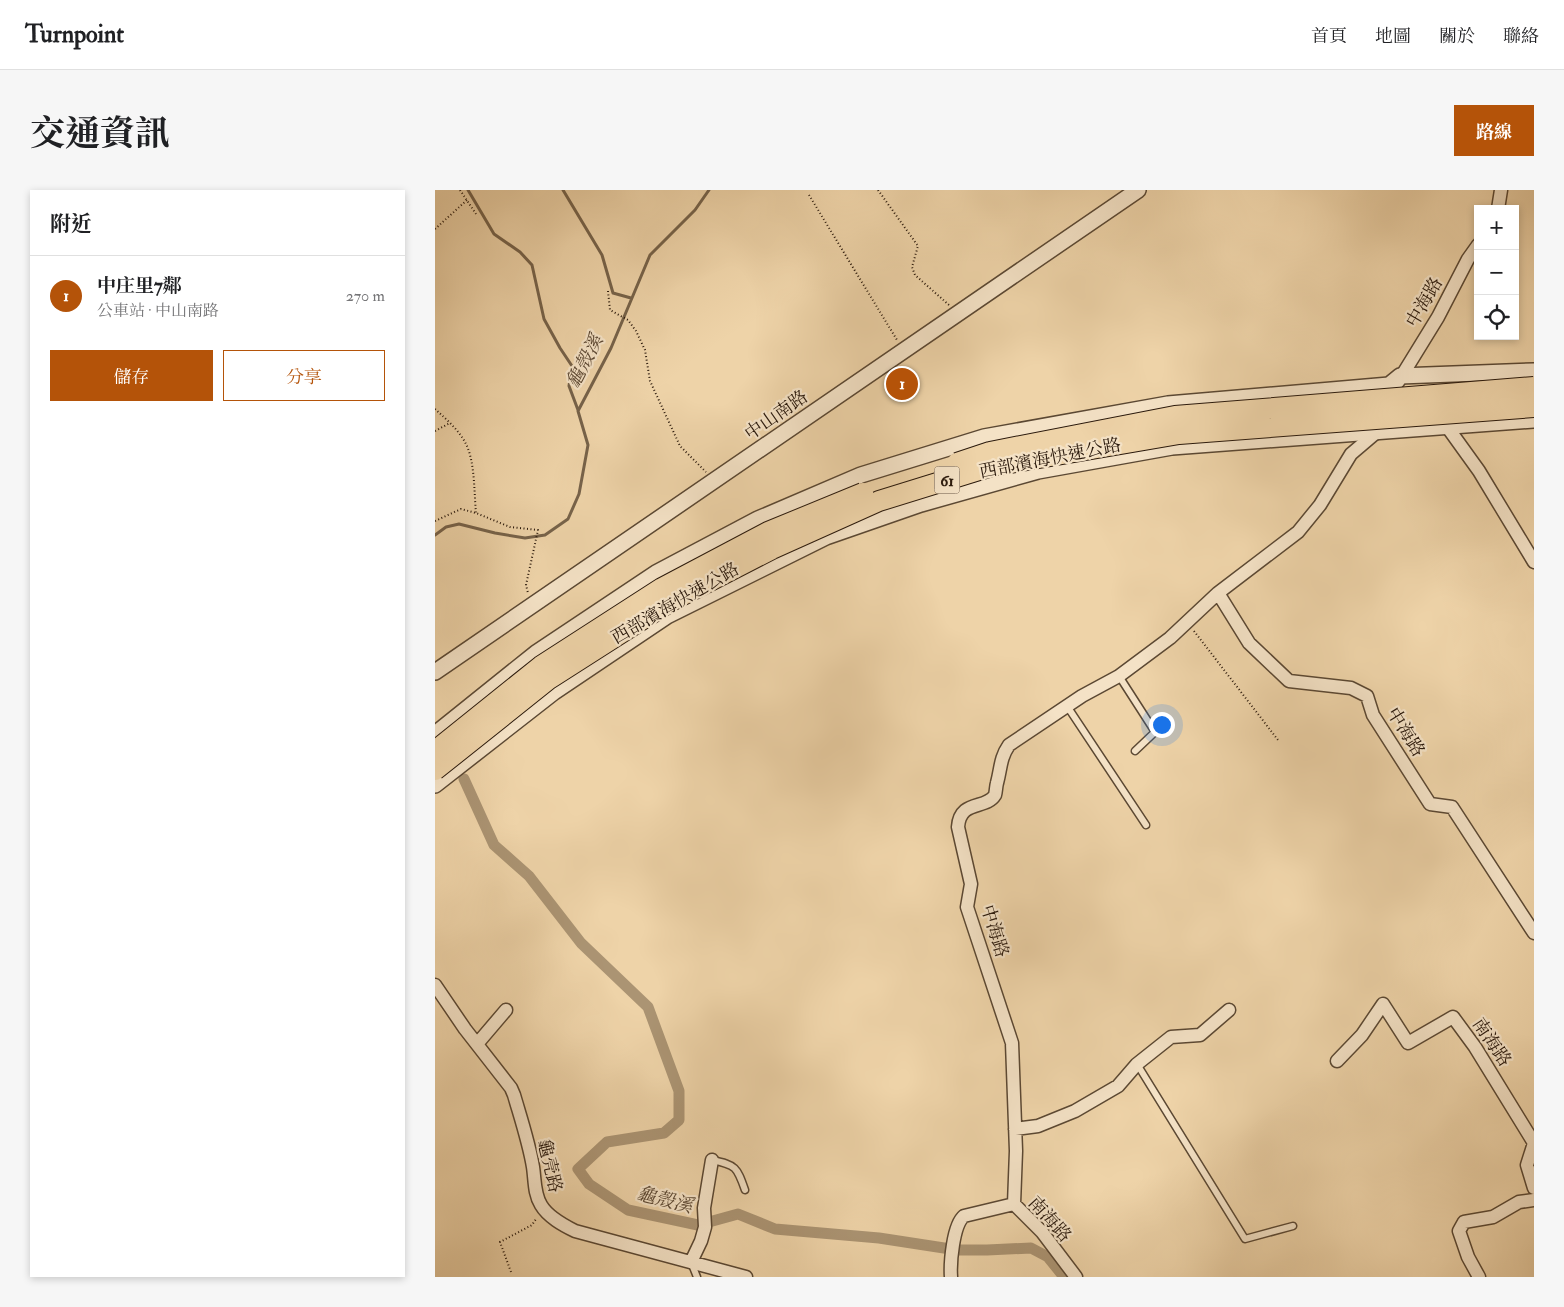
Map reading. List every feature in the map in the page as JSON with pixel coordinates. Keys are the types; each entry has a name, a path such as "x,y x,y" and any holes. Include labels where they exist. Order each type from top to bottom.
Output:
{"highway":[{"name":"西部濱海快速公路","path":"435,751 541,666 662,588 767,532 872,490 990,452 1175,416 1534,387"},
{"name":"西部濱海快速公路","path":"435,770 549,679 671,601 772,549 879,501 992,466 1179,434 1534,407"}],"street":[{"name":"中山南路","path":"435,672 1138,190"},
{"path":"1499,205 1501,190"},
{"name":"中海路","path":"1014,1204 1015,1129 1012,1043 967,907 971,884 958,827 959,818 965,810 995,795 1003,754 1009,746 1082,696 1119,676 1170,638 1217,593 1298,532 1320,505 1351,454 1378,431 1400,376 1438,317 1474,250"},
{"path":"435,734 536,653 656,573 758,519 861,475 984,437 1168,404 1389,385 1400,376 1534,371"},
{"path":"1400,376 1448,426 1479,471 1534,562"},
{"path":"435,784 554,692 667,616 826,537 921,504 1038,472 1171,447 1534,420"},
{"name":"中海路","path":"1217,593 1249,643 1289,681 1351,688 1367,696 1373,715 1430,804 1453,807 1534,932"},
{"name":"龜壳路","path":"435,986 511,1088 533,1166 537,1197 545,1210 561,1224 575,1231 746,1277"},
{"name":"南海路","path":"1337,1061 1362,1035 1383,1004 1408,1043 1453,1018 1475,1047 1534,1143 1527,1165 1534,1188"},
{"path":"477,1044 507,1010"},
{"path":"1015,1129 1038,1126 1075,1111 1117,1086 1137,1064 1171,1037 1200,1035 1229,1010"},
{"path":"691,1262 705,1227 704,1208 712,1160"},
{"path":"1479,1277 1468,1257 1459,1231 1464,1222 1493,1217 1519,1202 1534,1200"},
{"name":"南海路","path":"951,1272 959,1220 964,1216 1014,1204 1042,1232 1076,1277"}],"lane":[{"path":"1119,676 1155,732 1135,752"},
{"path":"1067,706 1147,825"},
{"path":"1137,1064 1245,1239 1293,1226"},
{"path":"712,1160 731,1165 739,1173 745,1190"},
{"path":"691,1262 697,1277"}],"path":[{"path":"460,190 475,214"},
{"path":"878,190 918,246 912,267 915,275 958,313"},
{"path":"809,195 903,351"},
{"path":"435,229 467,200"},
{"path":"607,291 610,310 628,320 636,331 645,350 650,381 680,446 714,481"},
{"path":"435,409 456,428 466,444 471,459 476,513"},
{"path":"435,431 450,423"},
{"path":"435,521 461,509 510,527 538,530 526,585 532,607"},
{"path":"1187,622 1278,740"},
{"path":"511,1272 500,1242 532,1225 545,1210"}],"waterway":[{"path":"468,190 494,234 520,252 532,265 544,319 572,366 569,386 578,410"},
{"path":"563,190 602,255 613,293 631,298"},
{"name":"龜殼溪","path":"435,535 446,527 459,524 525,538 545,535 568,519 579,494 588,445 578,411 611,348 650,255 695,210 709,190"},
{"name":"龜殼溪","path":"464,779 494,845 529,876 581,943 648,1007 679,1091 679,1120 664,1133 607,1142 578,1169 589,1184 628,1210 698,1225 738,1214 775,1229 879,1238 957,1250 1031,1248 1048,1257 1064,1277"}],"place":[{"name":"中庄里7鄰","path":"902,384"}]}
